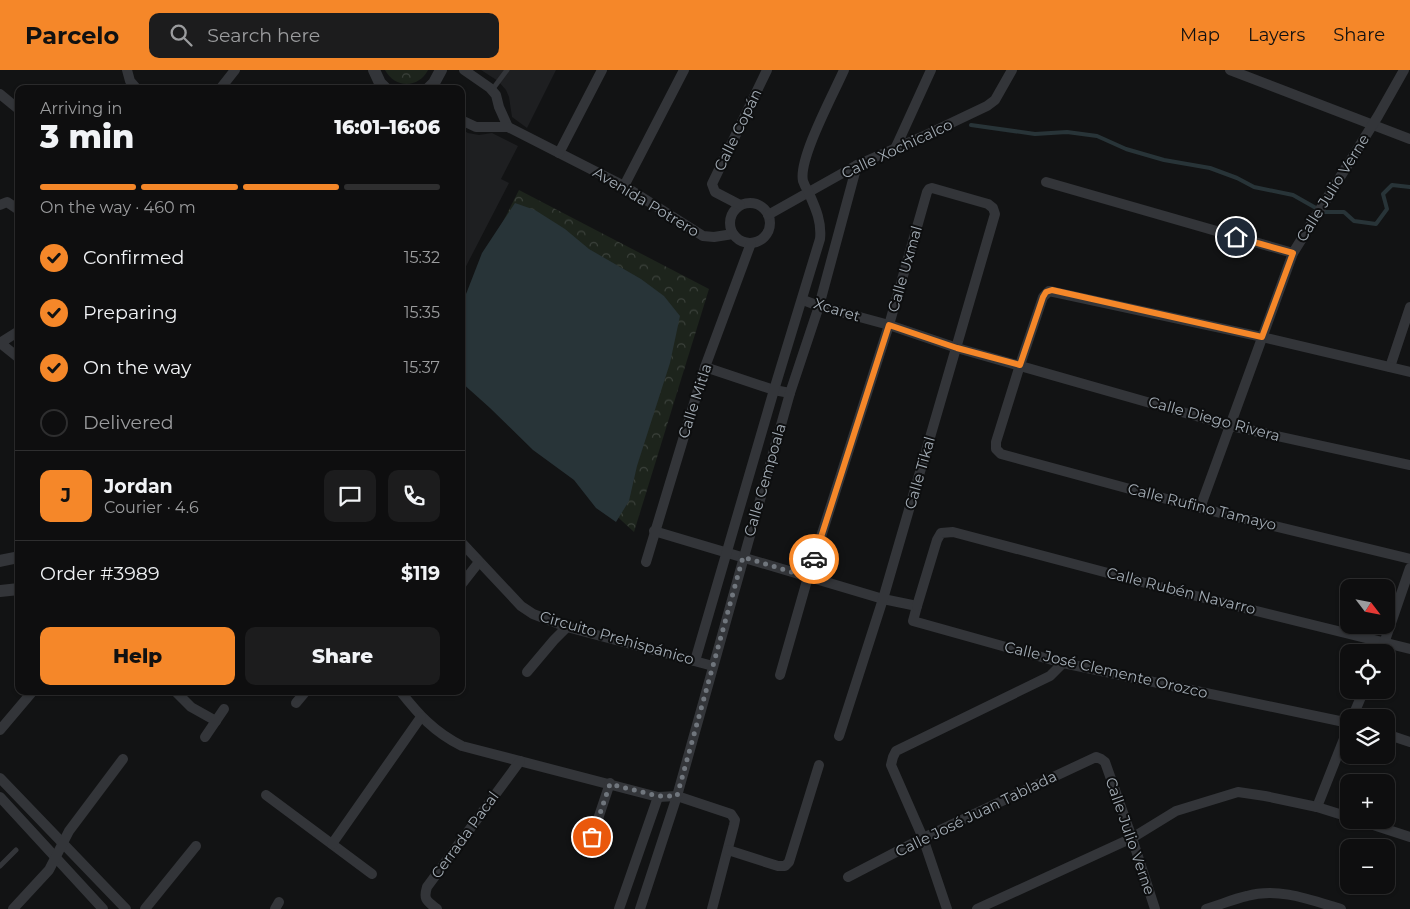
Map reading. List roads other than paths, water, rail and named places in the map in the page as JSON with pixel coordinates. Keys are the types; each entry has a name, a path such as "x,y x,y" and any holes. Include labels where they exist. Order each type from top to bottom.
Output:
{"street":[{"path":"127,70 130,81 134,85"},
{"path":"223,85 235,70"},
{"path":"374,70 382,85"},
{"path":"432,85 440,70"},
{"path":"464,70 496,95 499,108 508,127"},
{"path":"559,153 602,70"},
{"path":"624,186 684,70"},
{"name":"Calle Copán","path":"740,206 715,192 712,184 767,70"},
{"name":"Calle Cempoala","path":"695,661 774,390 803,300 821,232 819,215 803,181 804,161 844,70"},
{"path":"895,149 931,70"},
{"name":"Calle Xochicalco","path":"768,215 857,165 987,106 995,100 1012,70"},
{"path":"1230,70 1410,139"},
{"name":"Calle Julio Verne","path":"1200,508 1293,253 1373,125 1404,70"},
{"path":"0,94 15,106"},
{"name":"Avenida Potrero","path":"465,122 476,127 508,127 624,186 704,236 714,238 733,234"},
{"name":"Calle Cempoala","path":"677,796 790,393 819,306 857,165"},
{"path":"1046,182 1293,253"},
{"name":"Calle Uxmal","path":"780,675 808,577 889,325 929,189 932,188 978,201 993,208"},
{"path":"0,205 7,202 15,207"},
{"path":"747,203 758,205 768,215 770,226 767,234 762,239 751,243 742,242 733,234 730,221 733,212 740,206 747,203"},
{"name":"Calle Tikal","path":"839,736 884,599 995,214 993,208"},
{"name":"Calle Mitla","path":"646,562 705,366 751,243"},
{"path":"1020,365 1043,297 1049,291 1262,337 1410,372"},
{"name":"Xcaret","path":"803,300 889,325 957,348"},
{"path":"1390,368 1410,307"},
{"path":"15,334 0,343 15,355"},
{"name":"Calle Diego Rivera","path":"957,348 1231,426 1410,465"},
{"name":"Calle Rufino Tamayo","path":"1020,365 996,442 996,449 1001,454 1200,508 1410,559"},
{"path":"705,366 774,390 790,393"},
{"path":"654,531 884,599 917,606"},
{"name":"Calle Rubén Navarro","path":"917,606 937,540 941,533 953,532 1172,590 1410,649"},
{"name":"Circuito Prehispánico","path":"465,546 521,606 533,614 568,627 713,666"},
{"path":"0,561 15,558"},
{"path":"465,580 480,562"},
{"path":"1386,642 1410,568"},
{"path":"0,591 15,589"},
{"name":"Calle José Clemente Orozco","path":"917,606 913,621 1063,662 1340,722"},
{"path":"527,672 554,640 568,627"},
{"path":"947,909 922,838 891,764 896,750 1050,676 1063,662"},
{"path":"0,730 30,695"},
{"path":"179,695 191,707 216,720"},
{"path":"296,703 303,695"},
{"path":"403,695 421,717 440,733 462,746 658,796 677,796 731,814 735,820 712,909"},
{"path":"205,737 224,709"},
{"path":"332,844 421,717"},
{"path":"1395,737 1410,742"},
{"path":"1317,807 1340,747"},
{"name":"Calle José Juan Tablada","path":"848,877 922,838 1096,758 1101,758 1105,762"},
{"path":"13,909 49,870 69,831 123,759"},
{"name":"Cerrada Pacal","path":"437,909 427,902 425,895 427,886 520,761"},
{"name":"Calle Julio Verne","path":"1105,762 1155,909"},
{"path":"728,850 778,866 785,866 789,862 818,765"},
{"path":"0,778 126,909"},
{"path":"592,837 610,784"},
{"path":"976,909 1132,838 1176,811 1238,792 1317,807 1340,814"},
{"path":"266,795 372,874"},
{"path":"620,909 658,796"},
{"path":"640,909 677,796"},
{"path":"0,797 103,909"},
{"path":"1386,829 1410,837"},
{"path":"145,909 196,846"},
{"path":"631,876 649,882"},
{"path":"1206,909 1248,895 1272,892 1297,896 1341,909"}],"lane":[{"path":"492,90 507,70"},
{"path":"0,866 16,850"}],"waterway":[{"path":"971,125 1035,134 1067,132 1097,136 1126,149 1164,160 1210,168 1237,178 1254,187 1293,195 1323,212 1344,212 1354,221 1376,224 1387,209 1383,194 1392,185 1410,187"}]}
